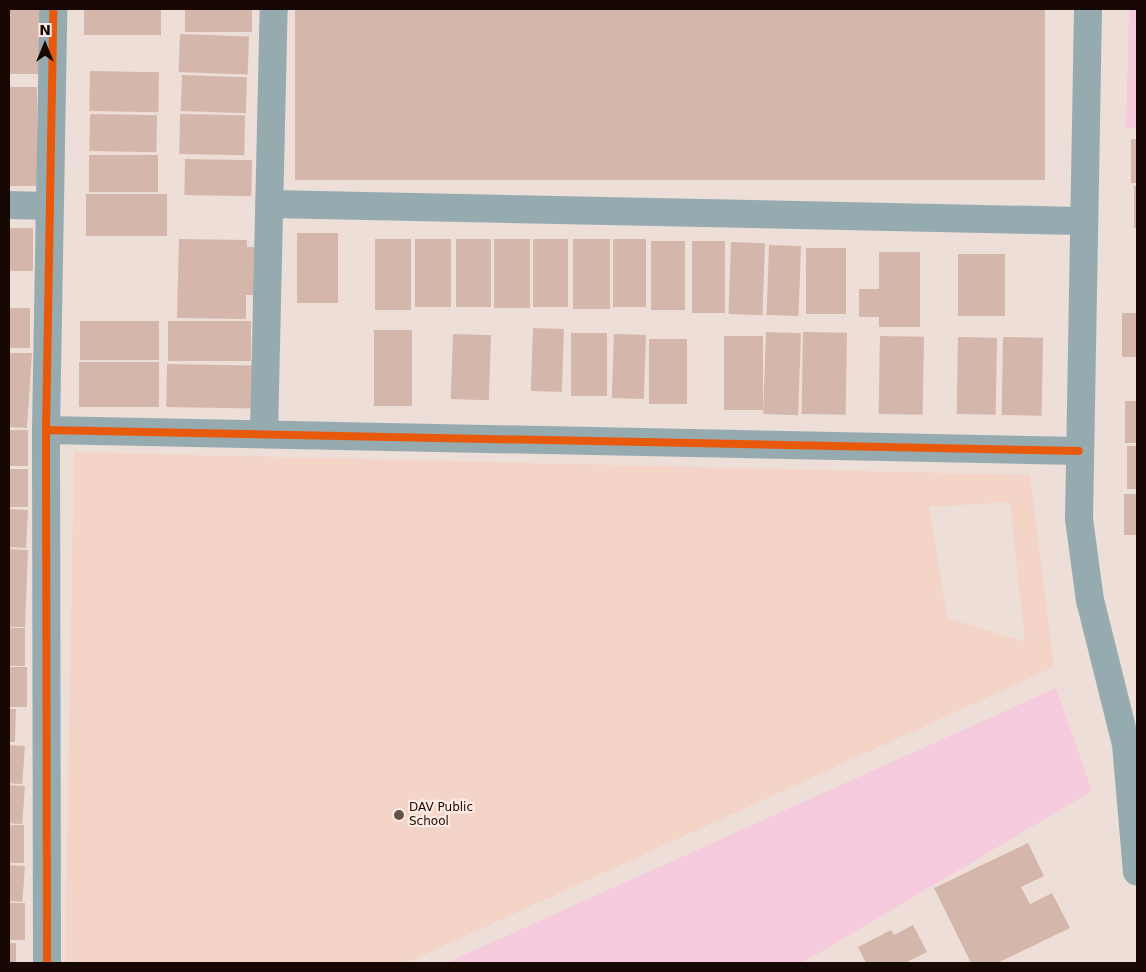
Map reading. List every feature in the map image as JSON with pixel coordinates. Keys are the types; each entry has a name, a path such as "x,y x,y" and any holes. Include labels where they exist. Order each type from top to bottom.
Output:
{"street":[{"path":"47,963 46,430 53,9"},
{"path":"264,434 274,9"},
{"path":"1088,9 1079,519 1090,600 1126,744 1137,872"},
{"path":"270,204 1084,221"},
{"path":"9,205 49,206"},
{"path":"46,430 1079,451"}],"shaded area":[{"path":"1129,9 1137,9 1137,128 1126,128"},
{"name":"DAV Public School","path":"74,452 1030,475 1054,667 406,963 65,963","holes":["1010,502 1025,642 947,618 929,507"]},
{"path":"1056,688 1092,791 802,963 446,963"}],"building":[{"path":"9,9 41,9 41,74 9,74"},
{"path":"84,9 161,9 161,35 84,35"},
{"path":"185,9 252,9 252,32 185,32"},
{"path":"295,9 1045,9 1045,180 295,180"},
{"path":"180,34 249,36 248,74 179,72"},
{"path":"90,71 159,72 158,112 89,111"},
{"path":"182,75 247,77 246,113 181,111"},
{"path":"9,87 37,87 37,186 9,186"},
{"path":"90,114 157,115 156,152 89,151"},
{"path":"180,114 245,115 244,155 179,154"},
{"path":"1131,139 1137,139 1137,183 1131,183"},
{"path":"89,155 158,155 158,192 89,192"},
{"path":"185,159 252,160 251,196 184,195"},
{"path":"1134,186 1137,186 1137,228 1134,228"},
{"path":"86,194 167,194 167,236 86,236"},
{"path":"9,228 33,228 33,271 9,271"},
{"path":"297,233 338,233 338,303 297,303"},
{"path":"179,239 247,240 247,247 260,247 260,295 246,295 246,319 177,318"},
{"path":"375,239 411,239 411,310 375,310"},
{"path":"415,239 451,239 451,307 415,307"},
{"path":"456,239 491,239 491,307 456,307"},
{"path":"494,239 530,239 530,308 494,308"},
{"path":"533,239 568,239 568,307 533,307"},
{"path":"573,239 610,239 610,309 573,309"},
{"path":"613,239 646,239 646,307 613,307"},
{"path":"651,241 685,241 685,310 651,310"},
{"path":"692,241 725,241 725,313 692,313"},
{"path":"731,242 765,243 762,315 728,314"},
{"path":"769,245 801,246 799,316 767,315"},
{"path":"806,248 846,248 846,314 806,314"},
{"path":"879,252 920,252 920,327 879,327 879,317 859,317 859,289 879,289"},
{"path":"958,254 1005,254 1005,316 958,316"},
{"path":"9,308 30,308 30,348 9,348"},
{"path":"1122,313 1137,313 1137,357 1122,357"},
{"path":"80,321 159,321 159,360 80,360"},
{"path":"168,321 251,321 251,361 168,361"},
{"path":"533,328 564,329 562,392 531,391"},
{"path":"374,330 412,330 412,406 374,406"},
{"path":"766,332 801,333 798,415 763,414"},
{"path":"803,332 847,333 846,415 802,414"},
{"path":"571,333 607,333 607,396 571,396"},
{"path":"453,334 491,335 489,400 451,399"},
{"path":"614,334 646,335 644,399 612,398"},
{"path":"724,336 763,336 763,410 724,410"},
{"path":"880,336 924,337 923,415 879,414"},
{"path":"958,337 997,338 996,415 957,414"},
{"path":"1003,337 1043,338 1042,416 1002,415"},
{"path":"649,339 687,339 687,404 649,404"},
{"path":"9,353 32,353 27,428 9,427"},
{"path":"79,362 159,362 159,407 79,407"},
{"path":"167,364 252,365 251,408 166,407"},
{"path":"1125,401 1137,401 1137,443 1125,443"},
{"path":"9,430 28,430 28,466 9,466"},
{"path":"1127,446 1137,446 1137,489 1127,489"},
{"path":"9,469 28,469 28,507 9,507"},
{"path":"1124,494 1137,494 1137,535 1124,535"},
{"path":"9,509 28,510 26,548 9,547"},
{"path":"9,549 28,550 25,627 9,627"},
{"path":"9,628 25,628 25,666 9,666"},
{"path":"9,667 27,667 27,707 9,707"},
{"path":"9,709 16,709 15,742 9,742"},
{"path":"9,745 25,746 22,784 9,783"},
{"path":"9,785 25,786 22,824 9,823"},
{"path":"9,825 24,825 24,863 9,863"},
{"path":"1028,843 1044,876 1021,887 1030,904 1052,893 1070,928 997,963 971,963 934,888"},
{"path":"9,865 25,866 22,902 9,901"},
{"path":"9,903 25,903 25,940 9,940"},
{"path":"913,925 927,952 905,963 866,963 858,947 891,930 894,935"},
{"path":"9,943 16,943 16,963 9,963"}],"cycle path":[{"path":"47,963 46,430 53,9"},
{"path":"46,430 1079,451"}],"place":[{"name":"DAV Public School","path":"399,815"}]}
